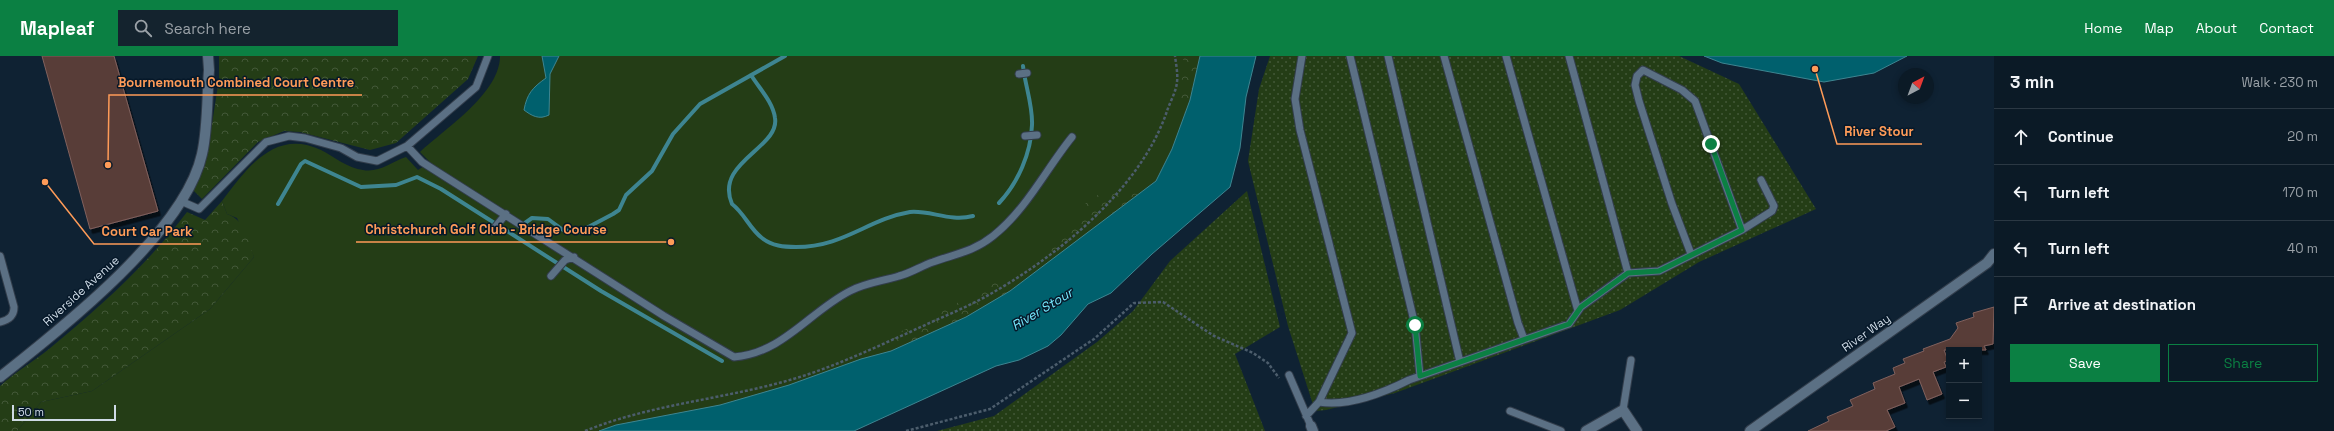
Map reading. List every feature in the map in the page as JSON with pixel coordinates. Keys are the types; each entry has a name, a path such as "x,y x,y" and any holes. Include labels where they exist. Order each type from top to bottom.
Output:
{"street":[{"name":"Riverside Avenue","path":"0,377 41,345 125,270 183,202 202,155 209,70 208,56"},
{"name":"River Way","path":"1750,431 1991,262 1994,254"},
{"path":"1586,431 1623,410 1637,431"}],"lane":[{"path":"183,202 199,209 266,142 289,136 321,141 341,148 357,157 376,161 407,146 476,86 488,56"},
{"path":"1302,56 1295,99 1300,130 1352,333 1319,402 1306,416"},
{"path":"1350,56 1415,325 1420,376"},
{"path":"1388,56 1460,362"},
{"path":"1444,56 1524,340"},
{"path":"1506,56 1578,311"},
{"path":"1570,56 1628,273"},
{"path":"1691,254 1672,204 1639,101 1635,85 1637,76 1643,70 1677,86 1696,101 1742,230"},
{"path":"1019,74 1027,73"},
{"path":"1025,136 1037,135"},
{"path":"407,146 422,162 713,346 734,357 743,356 772,347 787,338 809,317 851,290 901,276 934,262 962,254 980,245 1005,225 1016,213 1072,137"},
{"path":"1319,402 1329,404 1385,392 1420,376 1569,324 1578,311 1601,291 1628,273 1659,271 1742,230 1772,211 1774,206 1762,180"},
{"path":"492,231 506,214"},
{"path":"0,256 14,307 14,313 7,320 0,322"},
{"path":"551,276 565,260 574,257"},
{"path":"1623,410 1631,360"},
{"path":"1289,375 1312,429"},
{"path":"1510,411 1561,431"}],"path":[{"path":"585,431 643,412 760,388 806,375 854,357 984,298 1029,271 1069,240 1107,203 1141,164 1160,132 1177,82 1175,56"},
{"path":"906,431 990,409 1094,339 1134,303 1163,302 1214,336 1254,353 1268,363 1278,378 1289,375"}],"green space":[{"path":"219,56 478,56 468,79 396,143 370,150 300,132 284,131 258,142 202,199 193,190 207,156 219,79"},
{"path":"500,56 1200,56 1190,100 1172,149 1156,181 1129,203 1010,291 966,317 891,351 769,392 794,431 17,431 41,402 92,391 210,309 254,257 237,218 227,214 222,201 252,165 264,155 276,148 290,144 305,145 321,150 347,165 358,169 369,171 380,169 406,157 418,170 430,162 420,152 457,121 482,96 498,70"},
{"path":"1183,56 1200,56 1185,114 1178,94 1184,71"},
{"path":"1270,56 1679,56 1739,84 1816,209 1699,262 1620,310 1395,393 1326,410 1315,411 1288,326 1248,161 1259,89"},
{"path":"1125,190 1139,195 1052,259 1049,251 1054,244 1076,225 1082,209 1087,202 1102,194"},
{"path":"1247,191 1280,327 1235,354 1265,431 937,431 994,416 1097,342 1133,311 1170,261"},
{"path":"222,201 227,214 238,221 245,231 254,257 210,309 92,391 41,402 17,431 0,431 0,386 49,349 122,285 156,250 187,212 205,220"},
{"path":"998,279 1003,281 1010,291 966,317 891,351 888,340 890,337 950,307"}],"water":[{"path":"542,56 559,56 550,74 549,115 539,117 533,116 524,110 531,92 546,78"},
{"path":"1200,56 1256,56 1246,97 1240,148 1230,187 1152,254 1111,293 1088,304 1061,335 1048,346 1019,360 996,366 854,431 599,431 616,425 720,405 789,385 861,359 891,351 966,317 1010,291 1156,181 1172,149 1190,100"},
{"path":"1704,56 1907,56 1874,73 1824,82 1722,63"}],"building":[{"path":"42,56 114,56 158,211 90,229"},
{"path":"1994,307 1993,344 1984,346 1986,350 1982,350 1982,347 1946,347 1946,350 1944,350 1946,362 1944,362 1946,367 1933,372 1942,394 1927,400 1919,379 1899,387 1905,403 1887,410 1895,427 1886,431 1808,431 1829,421 1827,417 1853,406 1850,400 1875,389 1873,383 1895,374 1893,368 1905,363 1903,359 1924,351 1923,349 1950,339 1958,328 1956,323 1974,317 1973,313"}],"waterway":[{"path":"525,223 532,218 548,219 563,230 579,232 613,214 619,210 626,195 652,171 673,134 700,104 785,56"},
{"path":"999,203 1018,177 1026,157 1031,136 1032,118 1023,66"},
{"path":"751,75 772,106 775,118 774,129 768,138 739,166 732,177 729,189 732,204 766,241 783,246 796,247 828,243 881,220 910,212 956,218 973,216"},
{"path":"278,204 301,164 305,161 361,187 396,185 417,177 441,189 601,291 722,361"}],"place":[{"name":"River Stour","path":"1815,69"},
{"name":"Bournemouth Combined Court Centre","path":"108,165"},
{"name":"Court Car Park","path":"45,182"},
{"name":"Christchurch Golf Club - Bridge Course","path":"671,242"}],"route":[{"path":"1415,325 1420,376 1569,324 1581,307 1601,291 1628,273 1659,271 1742,230 1711,144"}]}
